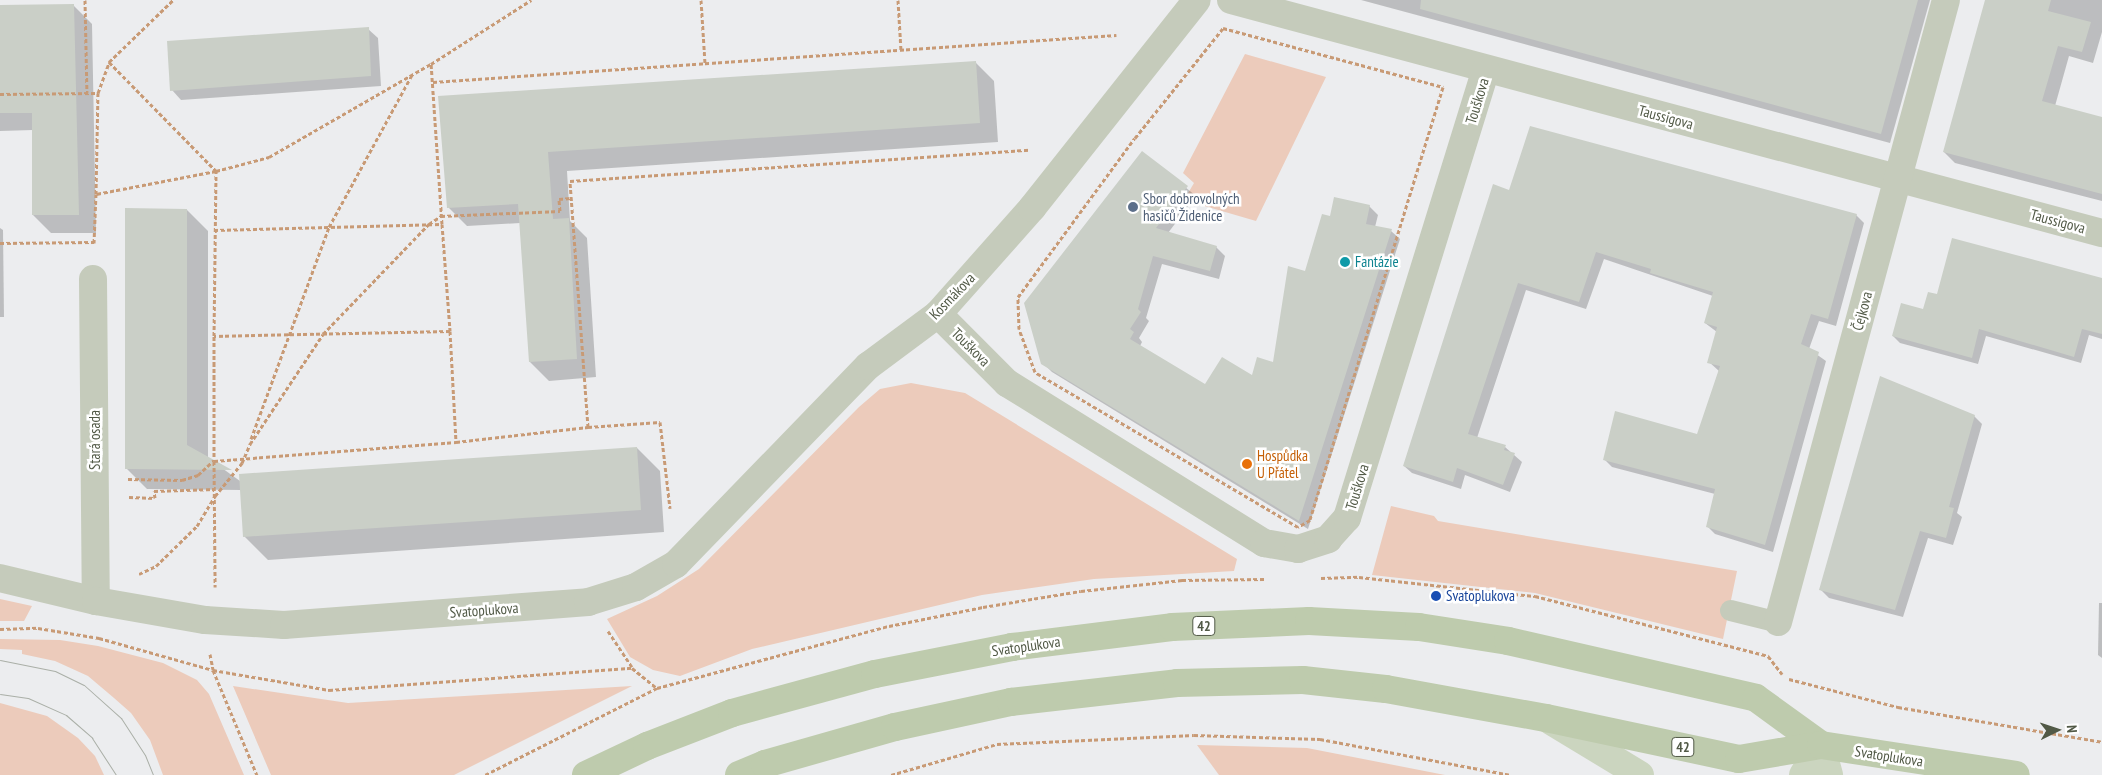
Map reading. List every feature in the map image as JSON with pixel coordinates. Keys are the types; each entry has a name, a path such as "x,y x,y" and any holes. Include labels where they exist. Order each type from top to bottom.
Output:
{"main road":[{"name":"Svatoplukova","path":"586,775 647,746 732,713 875,674 1012,647 1153,630 1309,621 1419,627 1508,641 1756,698 1821,745"},
{"name":"Svatoplukova","path":"739,775 769,770 895,727 1011,702 1176,683 1302,680 1386,690 1546,718 1739,759 1821,745 2016,775"},
{"path":"1546,718 1640,775"},
{"path":"1803,775 1821,745"},
{"path":"1821,745 1829,775"}],"street":[{"name":"Kosmákova","path":"676,564 868,366 938,314 1032,208 1197,0"},
{"name":"Taussigova","path":"1230,0 1486,70 2102,233"},
{"name":"Čejkova","path":"1778,622 1896,178 1946,0"},
{"name":"Touškova","path":"938,314 1007,383 1264,543 1298,549 1328,539 1348,518 1486,70"},
{"name":"Stará osada","path":"94,279 96,601"},
{"name":"Svatoplukova","path":"206,620 284,625 588,602 636,587 676,564"},
{"path":"0,578 96,601 206,620"}],"lane":[{"path":"1730,610 1778,622"}],"path":[{"path":"85,0 87,93"},
{"path":"94,279 98,93 110,62 173,0"},
{"path":"96,194 216,171 269,157 431,64 531,0"},
{"path":"701,0 705,64"},
{"path":"898,0 901,50"},
{"path":"1223,28 1443,87 1310,520 1298,527 1035,372 1019,328 1018,297 1135,138 1223,28"},
{"path":"433,82 1116,35"},
{"path":"110,62 216,171 214,230 216,585 206,620"},
{"path":"431,64 456,442"},
{"path":"130,579 156,566 197,526 215,496 244,458 329,227 412,74"},
{"path":"0,94 98,93"},
{"path":"588,427 570,181 1030,150"},
{"path":"250,444 323,334 429,224 441,216 560,211 559,199 571,198"},
{"path":"214,230 442,224"},
{"path":"0,243 94,242"},
{"path":"214,336 450,332"},
{"path":"96,476 182,480 198,475 214,461 456,442 588,427 660,422 670,508"},
{"path":"135,497 155,498 154,491 215,489"},
{"path":"1359,577 1536,596 1768,656 1786,678 1898,707 2102,742"},
{"path":"485,775 657,688 632,668 588,602"},
{"path":"0,629 38,628 99,638 213,670 329,690 632,668"},
{"path":"213,670 257,775"},
{"path":"891,775 997,744 1194,735 1320,739 1510,775"}],"shaded area":[{"path":"1245,54 1326,77 1256,221 1184,200 1194,183 1183,173"},
{"path":"911,383 965,393 1237,559 1234,571 1094,579 982,595 752,649 680,676 653,670 630,657 607,619 657,596 699,569 859,407 880,389"},
{"path":"1391,506 1434,516 1438,521 1737,571 1723,639 1535,593 1372,575"},
{"path":"0,599 32,606 24,621 0,621"},
{"path":"0,639 60,640 98,646 163,663 197,680 209,694 244,775 163,775 150,740 131,713 88,676 55,661 22,654 22,650 0,649"},
{"path":"233,686 348,703 632,686 454,775 271,775"},
{"path":"0,703 47,716 78,738 95,756 104,775 0,775"},
{"path":"1197,745 1307,748 1445,775 1219,775"}],"building":[{"path":"1421,0 1918,0 1881,134 1420,9"},
{"path":"1985,0 2051,0 2048,11 2091,22 2082,52 2058,46 2042,101 2102,117 2102,194 1943,152"},
{"path":"74,4 79,215 32,215 32,113 0,113 0,5"},
{"path":"369,27 371,76 170,91 167,41"},
{"path":"976,61 980,123 548,152 553,219 569,218 577,359 529,362 518,204 447,208 438,96"},
{"path":"1530,126 1857,214 1828,319 1811,314 1801,344 1819,352 1765,545 1706,527 1715,489 1603,460 1615,411 1697,434 1720,366 1707,363 1717,327 1704,323 1713,292 1650,273 1651,269 1596,252 1579,302 1518,283 1468,434 1506,445 1504,450 1515,453 1503,485 1457,468 1453,482 1403,466 1493,184 1509,190"},
{"path":"1142,151 1188,186 1156,228 1217,246 1210,271 1153,256 1138,309 1141,312 1130,329 1134,332 1130,339 1205,384 1222,357 1252,375 1257,357 1273,362 1288,266 1305,271 1322,214 1330,216 1334,197 1370,205 1366,224 1392,229 1299,521 1041,364 1024,303"},
{"path":"125,208 187,209 187,445 232,470 125,469"},
{"path":"1952,238 2102,278 2102,334 2082,329 2074,357 1979,329 1972,358 1892,336 1901,303 1923,309 1928,292 1937,294"},
{"path":"1880,376 1975,415 1949,507 1954,508 1946,538 1920,531 1895,610 1819,590"},
{"path":"637,447 641,510 243,537 239,474"}],"tram line":[{"path":"0,660 55,671 84,685 121,718 145,755 153,775"},
{"path":"0,694 28,698 66,715 92,738 116,775"}],"place":[{"name":"Sbor dobrovolných hasičů Židenice","path":"1133,207"},
{"name":"Fantázie","path":"1345,262"},
{"name":"Hospůdka U Přátel","path":"1247,464"},
{"name":"Svatoplukova","path":"1436,596"}]}
